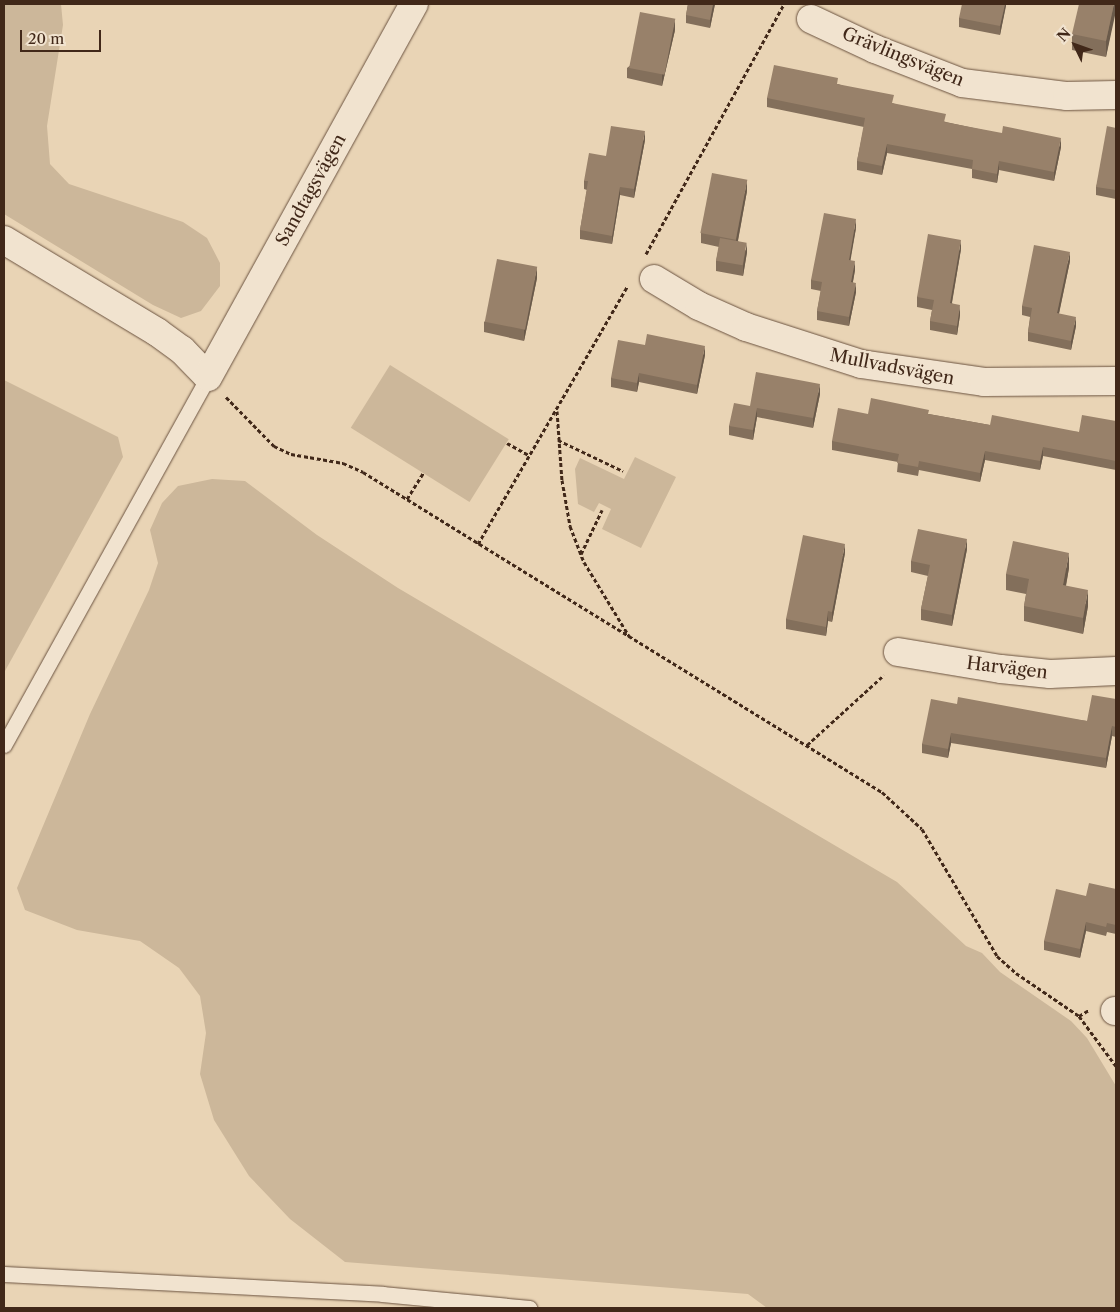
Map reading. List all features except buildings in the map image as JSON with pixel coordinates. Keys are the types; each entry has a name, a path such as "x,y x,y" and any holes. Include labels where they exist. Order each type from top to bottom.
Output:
{"street":[{"name":"Sandtagsvägen","path":"208,377 414,4"},
{"name":"Grävlingsvägen","path":"811,19 875,49 962,82 1067,96 1116,95"},
{"path":"4,240 157,332 182,350 208,377"},
{"name":"Mullvadsvägen","path":"654,279 699,306 746,327 861,364 984,382 1116,381"},
{"name":"Harvägen","path":"898,652 1001,669 1050,674 1116,671"}],"lane":[{"path":"4,745 208,377"},
{"path":"4,1274 382,1294 529,1308"}],"path":[{"path":"208,377 274,446 292,454 352,466 882,792 908,814 935,850 997,956 1016,973 1079,1016 1116,1066"},
{"path":"556,410 565,503 581,554 629,636"},
{"path":"558,440 623,471"},
{"path":"507,443 530,456"},
{"path":"407,500 424,472"},
{"path":"581,554 602,510"},
{"path":"807,745 884,675 898,652"}],"shaded area":[{"path":"4,4 61,4 63,25 47,126 50,164 69,184 183,222 207,238 220,263 220,286 201,311 181,318 153,305 4,214"},
{"path":"390,365 509,439 470,502 351,428"},
{"path":"4,380 118,437 123,457 5,671"},
{"path":"635,457 676,477 641,548 602,529 611,509 599,503 594,512 578,504 575,469 580,458 624,479"},
{"path":"212,479 245,481 317,535 398,588 897,882 966,946 982,953 1000,972 1071,1021 1087,1038 1116,1086 1116,1308 767,1308 748,1294 345,1262 290,1219 249,1176 214,1120 200,1074 206,1033 200,996 179,968 140,941 77,930 25,910 17,888 90,714 149,590 158,563 150,530 162,503 178,486"}]}
